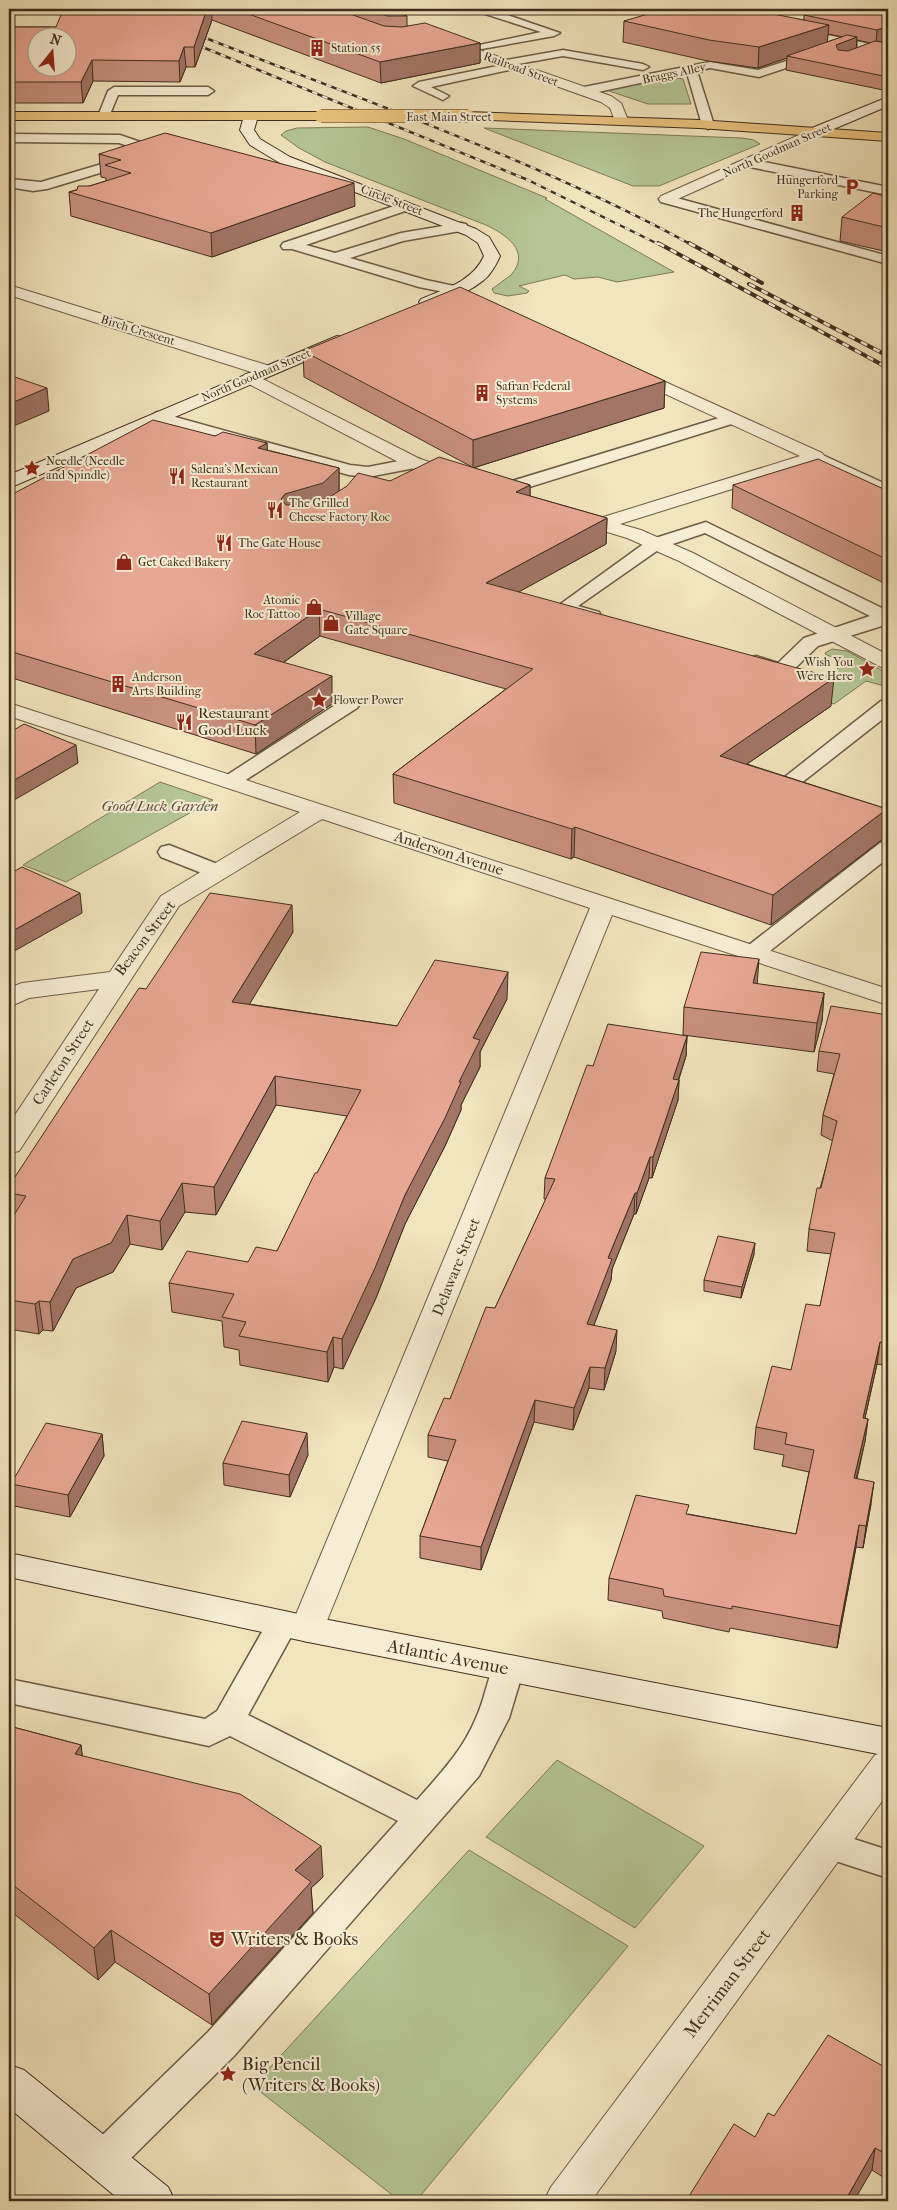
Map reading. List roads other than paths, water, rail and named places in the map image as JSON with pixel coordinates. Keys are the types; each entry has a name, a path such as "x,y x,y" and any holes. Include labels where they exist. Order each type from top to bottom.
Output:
{"main road":[{"name":"East Main Street","path":"9,116 468,116 621,120 888,137"}],"street":[{"path":"368,14 398,25"},
{"path":"781,29 888,52"},
{"name":"Railroad Street","path":"432,37 612,102 619,111 621,120"},
{"name":"North Goodman Street","path":"666,199 888,101"},
{"name":"Circle Street","path":"251,116 248,130 255,142 285,160 461,227 484,240 492,256 485,270 454,290"},
{"name":"Birch Crescent","path":"9,290 259,374 414,463 526,500"},
{"path":"411,309 454,290 476,301"},
{"name":"North Goodman Street","path":"9,482 348,336"},
{"path":"614,364 816,457"},
{"path":"599,524 816,457"},
{"path":"553,509 634,534 686,557 888,663"},
{"name":"Anderson Avenue","path":"14,715 231,781 888,997"},
{"name":"Beacon Street","path":"9,999 22,991 117,979 170,901 320,810"},
{"name":"Delaware Street","path":"295,1627 604,904"},
{"name":"Carleton Street","path":"9,1145 117,979"},
{"name":"Atlantic Avenue","path":"9,1565 295,1627 888,1742"},
{"name":"Merriman Street","path":"566,2201 888,1765"},
{"path":"9,2083 153,2201"}],"lane":[{"path":"368,14 409,9"},
{"path":"469,50 554,33 480,9"},
{"name":"Braggs Alley","path":"584,92 691,69 716,66 759,74 848,44"},
{"path":"850,58 888,44"},
{"path":"444,96 419,86 563,53 643,67"},
{"path":"691,69 708,125"},
{"path":"104,116 114,91 208,91"},
{"path":"9,138 120,139 163,150 42,186 32,187 9,183"},
{"path":"749,163 888,191"},
{"path":"297,178 326,175"},
{"path":"838,196 857,184"},
{"path":"666,199 888,260"},
{"path":"406,206 285,247 335,258 424,284 454,290"},
{"path":"335,258 401,237 461,227"},
{"path":"157,418 349,470 368,472 414,463"},
{"path":"498,490 732,419"},
{"path":"816,457 888,491"},
{"path":"346,488 349,470"},
{"path":"607,620 564,608 655,544 706,527 888,617"},
{"path":"739,657 782,670 811,642 888,617"},
{"path":"231,781 350,704"},
{"path":"819,788 792,780 888,705"},
{"path":"753,953 888,848"},
{"path":"169,852 217,872"},
{"path":"9,1691 209,1733 230,1720 295,1627"},
{"path":"103,2160 221,2044 468,1767 493,1718 508,1668"},
{"path":"230,1720 422,1818"},
{"path":"829,1845 888,1864"}],"railway":[{"path":"193,33 382,106 509,158 571,185 692,245"},
{"path":"190,42 528,180 660,245"},
{"path":"658,243 888,368"},
{"path":"689,243 762,283"},
{"path":"749,284 888,356"}],"place":[{"name":"Station 55","path":"317,48"},
{"name":"Hungerford Parking","path":"852,187"},
{"name":"The Hungerford","path":"797,213"},
{"name":"Safran Federal Systems","path":"482,393"},
{"name":"Needle (Needle and Spindle)","path":"32,468"},
{"name":"Salena's Mexican Restaurant","path":"177,476"},
{"name":"The Grilled Cheese Factory Roc","path":"275,510"},
{"name":"The Gate House","path":"224,543"},
{"name":"Get Caked Bakery","path":"124,562"},
{"name":"Atomic Roc Tattoo","path":"314,607"},
{"name":"Village Gate Square","path":"331,623"},
{"name":"Wish You Were Here","path":"867,669"},
{"name":"Anderson Arts Building","path":"118,684"},
{"name":"Flower Power","path":"319,700"},
{"name":"Restaurant Good Luck","path":"184,722"},
{"name":"Writers & Books","path":"217,1939"},
{"name":"Big Pencil (Writers & Books)","path":"228,2074"}],"park label":[{"name":"Good Luck Garden","path":"160,806"}]}
